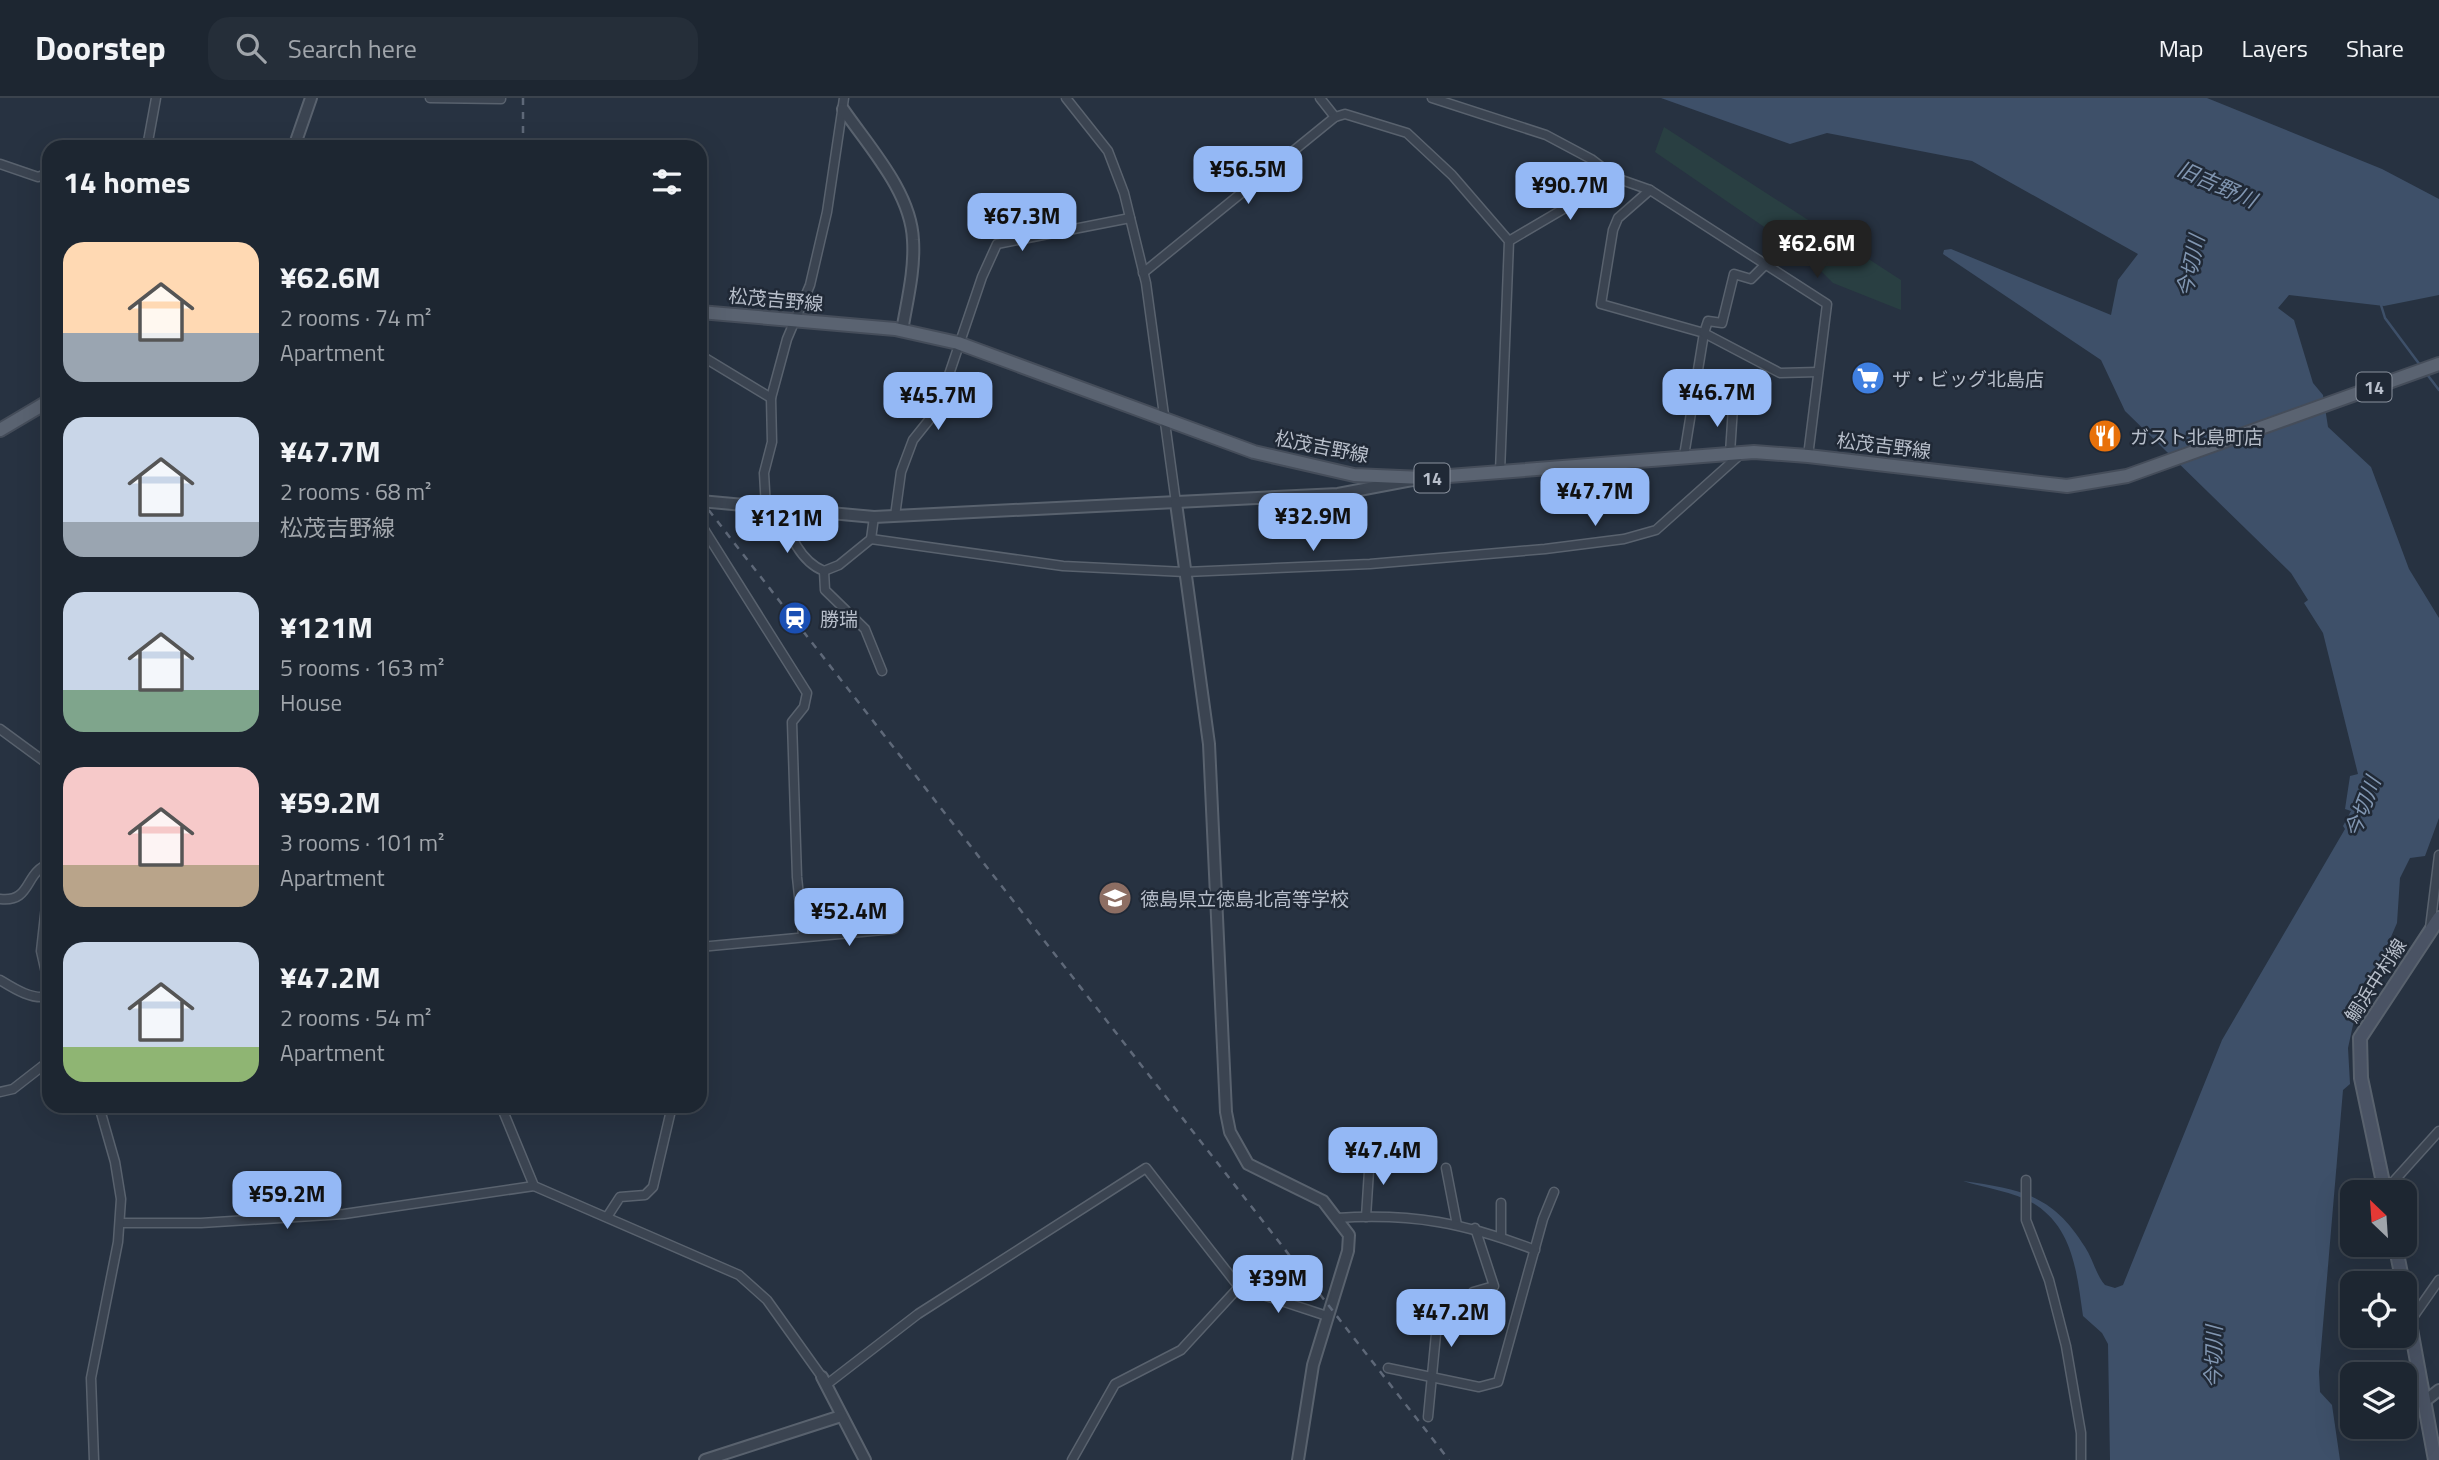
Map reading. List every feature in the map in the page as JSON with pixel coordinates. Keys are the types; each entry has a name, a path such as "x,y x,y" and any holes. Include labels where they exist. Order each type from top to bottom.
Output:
{"main road":[{"name":"松茂吉野線","path":"707,313 902,331 958,343 1254,452 1354,475 1423,478 1736,453 1808,456 2067,486 2127,476 2439,364"},
{"path":"0,430 42,405"},
{"name":"鯛浜中村線","path":"2382,1180 2361,1077 2360,1038 2439,918"},
{"path":"2416,1348 2435,1460"}],"street":[{"path":"148,140 156,98"},
{"path":"296,140 311,98"},
{"path":"430,98 501,99"},
{"path":"1066,98 1108,151 1130,218 1143,273 1166,419 1209,744 1226,1112 1230,1132 1248,1164 1323,1201 1349,1236 1313,1365 1298,1460"},
{"path":"1320,98 1335,117"},
{"path":"1432,98 1545,135 1591,159 1616,177 1650,190 1827,304 1808,456"},
{"path":"766,508 764,473 772,442 771,398 794,320 810,285 829,200 844,103"},
{"path":"844,103 890,178 909,218 914,240 911,279 902,331"},
{"path":"1143,273 1335,117 1345,114 1407,133 1452,175 1509,241 1500,472"},
{"path":"0,164 38,177 42,176"},
{"path":"1509,241 1616,177"},
{"path":"1650,190 1618,218 1613,230 1601,304 1704,333 1780,373 1818,372"},
{"path":"895,516 901,472 912,440 937,410 958,343 997,244 1130,218"},
{"path":"1684,456 1708,321 1722,323 1734,274 1751,279 1765,265"},
{"path":"707,359 771,398"},
{"path":"871,539 1063,566 1185,572 1431,560 1624,539 1656,530 1736,453 1733,407"},
{"path":"707,502 783,511 874,517 1338,494 1423,478"},
{"path":"783,511 788,533 815,568 824,571 839,565 871,539 874,517"},
{"path":"707,534 807,693 804,708 792,722 797,877 803,935"},
{"path":"824,571 825,590 865,629 882,671"},
{"path":"0,729 42,760"},
{"path":"2430,931 2439,855"},
{"path":"0,899 12,901 19,897 42,868"},
{"path":"707,946 803,935 894,929"},
{"path":"0,980 28,995 42,999"},
{"path":"0,1092 13,1089 42,1066"},
{"path":"94,1460 91,1378 121,1223 120,1188 101,1113"},
{"path":"504,1113 534,1186"},
{"path":"607,1217 620,1197 645,1195 653,1187 671,1113"},
{"path":"2396,1180 2439,1131"},
{"path":"1366,1217 1370,1155"},
{"path":"824,1381 918,1314 1146,1168 1239,1287 1327,1316"},
{"path":"1446,1168 1457,1225"},
{"path":"2026,1180 2026,1220 2049,1280 2066,1346 2081,1433 2081,1460"},
{"path":"121,1223 201,1223 344,1214 534,1186 739,1275 767,1300 824,1381 865,1460"},
{"path":"1388,1368 1479,1387 1498,1382 1543,1219 1554,1192"},
{"path":"1501,1203 1501,1237"},
{"path":"1338,1218 1407,1216 1475,1228 1535,1250"},
{"path":"1472,1292 1494,1286 1475,1228"},
{"path":"2417,1311 2439,1280"},
{"path":"1072,1460 1115,1384 1181,1350 1239,1287"},
{"path":"1428,1301 1437,1305 1438,1313 1429,1417"},
{"path":"2425,1401 2439,1390"},
{"path":"705,1460 841,1416"}],"green space":[{"path":"1664,127 1901,280 1901,310 1833,283 1805,255 1655,152"}],"water":[{"path":"1661,98 2207,98 2382,169 2439,199 2439,295 2384,306 2289,295 2278,308 2294,320 2313,383 2323,395 2328,427 2371,467 2409,569 2439,618 2439,818 2425,856 2410,858 2400,878 2397,923 2353,1025 2348,1048 2350,1084 2343,1090 2319,1372 2320,1392 2332,1405 2340,1460 2110,1460 2108,1344 2102,1333 2083,1316 2076,1269 2066,1240 2049,1215 2036,1205 2010,1194 1963,1181 2002,1187 2048,1205 2073,1230 2105,1285 2115,1288 2123,1285 2222,1040 2345,829 2343,826 2351,811 2345,809 2350,776 2358,774 2323,633 2304,603 2308,600 2291,573 2125,411 2101,360 1943,254 1944,250 1951,249 2111,315 2118,280 2138,254 1972,161 1827,133 1790,144"}],"waterway":[{"path":"2381,305 2385,318 2420,365"},
{"path":"2426,373 2439,390"}],"railway":[{"path":"523,98 523,140"},
{"path":"707,508 1449,1460"}],"place":[{"name":"ザ・ビッグ北島店","path":"1868,378"},
{"name":"ガスト北島町店","path":"2105,436"},
{"name":"勝瑞","path":"795,618"},
{"name":"徳島県立徳島北高等学校","path":"1115,898"}],"water label":[{"name":"旧吉野川","path":"2217,184"},
{"name":"今切川","path":"2190,266"},
{"name":"今切川","path":"2362,807"},
{"name":"今切川","path":"2213,1357"}]}
